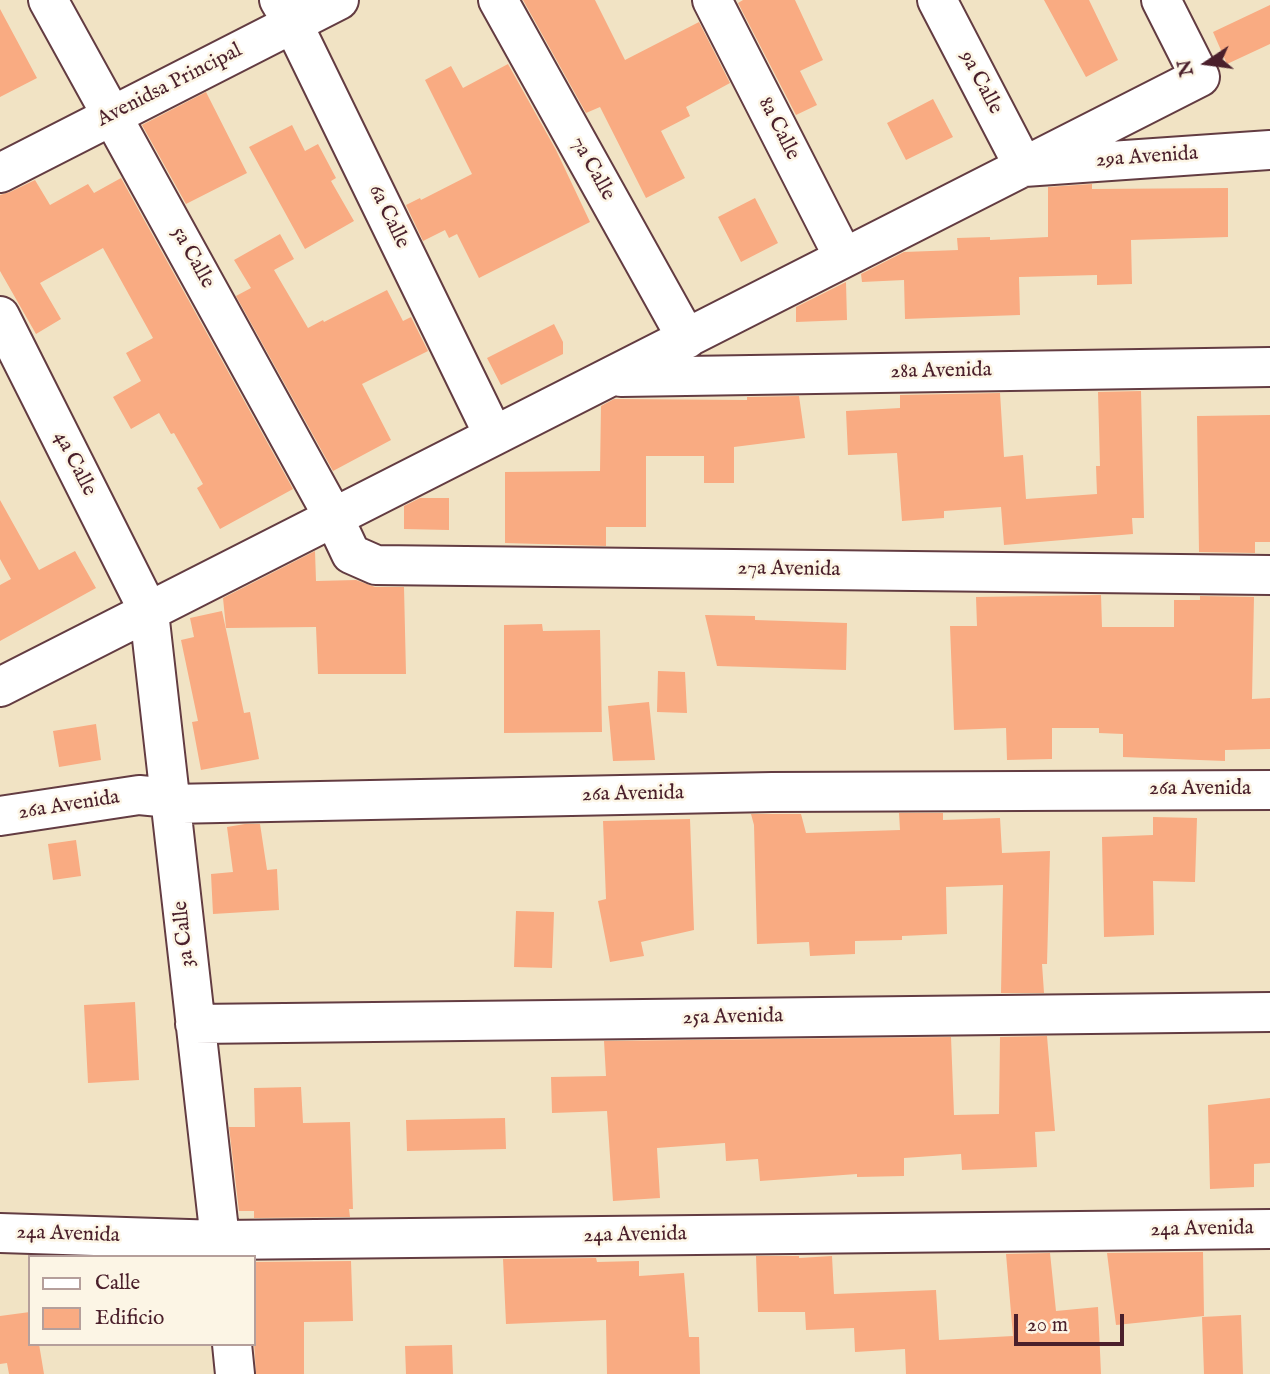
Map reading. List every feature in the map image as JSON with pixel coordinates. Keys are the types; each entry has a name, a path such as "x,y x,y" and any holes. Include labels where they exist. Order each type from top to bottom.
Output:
{"street":[{"name":"5a Calle","path":"48,0 334,518"},
{"name":"Avenidsa Principal","path":"0,173 113,115 286,12 339,0"},
{"name":"7a Calle","path":"498,0 687,338"},
{"name":"8a Calle","path":"712,0 844,258"},
{"name":"9a Calle","path":"937,0 1024,167"},
{"path":"0,687 1200,77 1161,0"},
{"name":"6a Calle","path":"286,12 495,436"},
{"name":"29a Avenida","path":"1024,167 1270,150"},
{"name":"4a Calle","path":"0,316 149,612"},
{"name":"28a Avenida","path":"611,377 1270,367"},
{"name":"27a Avenida","path":"334,518 351,554 376,565 1270,575"},
{"name":"3a Calle","path":"149,612 221,1248"},
{"name":"26a Avenida","path":"0,816 139,795 160,797 170,804 786,792 1270,790"},
{"name":"25a Avenida","path":"195,1024 1270,1012"},
{"name":"24a Avenida","path":"0,1233 221,1248 1270,1229"},
{"path":"232,1346 235,1374"}],"building":[{"path":"523,0 595,0 625,60 699,22 730,83 686,107 690,116 661,131 685,178 646,198 600,107 586,113"},
{"path":"743,0 795,0 823,60 800,71 817,105 796,115 738,3"},
{"path":"1044,0 1089,0 1118,60 1086,77"},
{"path":"1270,5 1270,44 1227,64 1213,32"},
{"path":"0,9 37,78 0,97"},
{"path":"508,64 556,150 590,222 479,278 457,234 449,238 445,230 423,241 406,205 472,174 425,80 451,66 463,88"},
{"path":"206,92 247,173 186,204 142,125"},
{"path":"933,99 953,137 906,160 887,123"},
{"path":"292,125 305,151 318,144 336,178 331,181 354,221 305,249 249,147"},
{"path":"121,178 293,489 220,529 197,488 203,484 174,433 171,434 159,413 131,429 113,397 141,381 126,353 153,338 103,248 40,283 61,319 36,334 0,271 0,195 35,180 50,205 88,184 94,193"},
{"path":"1092,184 1092,189 1228,188 1228,237 1131,240 1132,284 1097,285 1097,275 1019,277 1020,315 905,319 904,280 862,282 861,274 904,252 958,250 957,238 990,237 990,240 1048,237 1048,187"},
{"path":"755,198 778,243 741,262 718,217"},
{"path":"280,234 294,259 274,270 308,328 387,290 403,321 411,317 428,351 362,384 391,440 333,471 236,296 251,288 234,260"},
{"path":"846,282 847,320 796,322 796,307"},
{"path":"554,324 563,342 563,354 501,385 487,358"},
{"path":"1141,391 1144,518 1132,518 1133,534 1004,545 1001,507 944,511 944,518 902,521 897,453 848,455 846,411 900,408 900,395 1000,393 1004,457 1023,455 1026,499 1097,494 1096,466 1100,466 1098,392"},
{"path":"799,396 805,438 734,447 734,483 704,483 704,456 646,456 646,527 606,527 606,546 505,543 505,472 600,471 601,406 614,399 747,400 747,397"},
{"path":"1270,415 1270,542 1255,542 1255,553 1199,552 1197,416"},
{"path":"420,498 449,498 449,530 404,529 404,506"},
{"path":"0,500 39,570 75,551 96,588 0,641 0,585 11,579 0,559"},
{"path":"315,551 316,581 356,580 375,587 404,587 406,674 318,674 316,627 226,628 223,598"},
{"path":"1101,595 1102,627 1174,627 1174,600 1200,600 1200,596 1254,597 1252,699 1270,698 1270,749 1225,750 1225,761 1123,757 1123,734 1099,733 1099,728 1052,728 1052,759 1007,760 1006,728 954,730 950,626 977,626 976,597"},
{"path":"222,611 244,713 250,712 259,759 201,770 192,722 198,721 181,640 194,637 190,618"},
{"path":"705,615 755,616 755,620 847,623 846,670 717,666"},
{"path":"542,624 543,631 600,630 602,732 504,733 504,625"},
{"path":"658,671 685,672 687,713 657,712"},
{"path":"649,702 655,760 613,761 608,706"},
{"path":"96,724 101,760 59,767 53,731"},
{"path":"899,813 943,813 943,820 1000,818 1002,853 1050,851 1047,964 1042,964 1044,993 1001,993 1003,885 946,887 947,934 902,936 902,940 855,941 855,954 810,956 809,942 757,944 754,825 751,814 801,814 806,833 900,830"},
{"path":"1153,817 1197,818 1195,882 1153,881 1154,935 1104,937 1102,837 1153,835"},
{"path":"690,819 694,930 641,942 644,956 610,962 598,901 606,899 603,821"},
{"path":"260,824 267,870 277,869 279,910 213,914 211,874 233,872 227,827"},
{"path":"76,840 81,876 53,880 48,844"},
{"path":"516,911 554,912 552,968 514,967"},
{"path":"135,1002 139,1080 88,1083 84,1005"},
{"path":"1047,1036 1055,1131 1035,1132 1037,1167 962,1170 961,1154 904,1158 904,1176 857,1177 857,1174 760,1181 758,1159 726,1161 725,1143 657,1148 660,1198 613,1201 607,1111 552,1113 551,1077 606,1076 604,1041 951,1037 954,1115 999,1114 1000,1037"},
{"path":"301,1087 303,1123 350,1122 353,1209 349,1209 350,1217 254,1218 254,1211 239,1211 229,1127 255,1127 254,1088"},
{"path":"1270,1098 1270,1163 1254,1164 1254,1187 1210,1189 1208,1105"},
{"path":"505,1118 506,1149 407,1151 406,1120"},
{"path":"1203,1252 1204,1316 1116,1325 1107,1253"},
{"path":"1050,1253 1056,1311 1098,1307 1101,1374 906,1374 905,1349 855,1352 854,1328 806,1330 805,1312 758,1312 756,1256 832,1256 834,1294 936,1290 939,1340 1013,1336 1006,1254"},
{"path":"596,1258 597,1262 639,1261 639,1276 684,1273 689,1337 699,1337 700,1374 607,1374 606,1320 506,1324 503,1259"},
{"path":"351,1261 353,1321 304,1322 304,1374 256,1374 256,1262"},
{"path":"28,1312 28,1346 39,1346 44,1374 9,1374 7,1363 0,1364 0,1316"},
{"path":"1241,1315 1243,1374 1204,1374 1202,1317"},
{"path":"452,1345 453,1374 406,1374 405,1346"}]}
